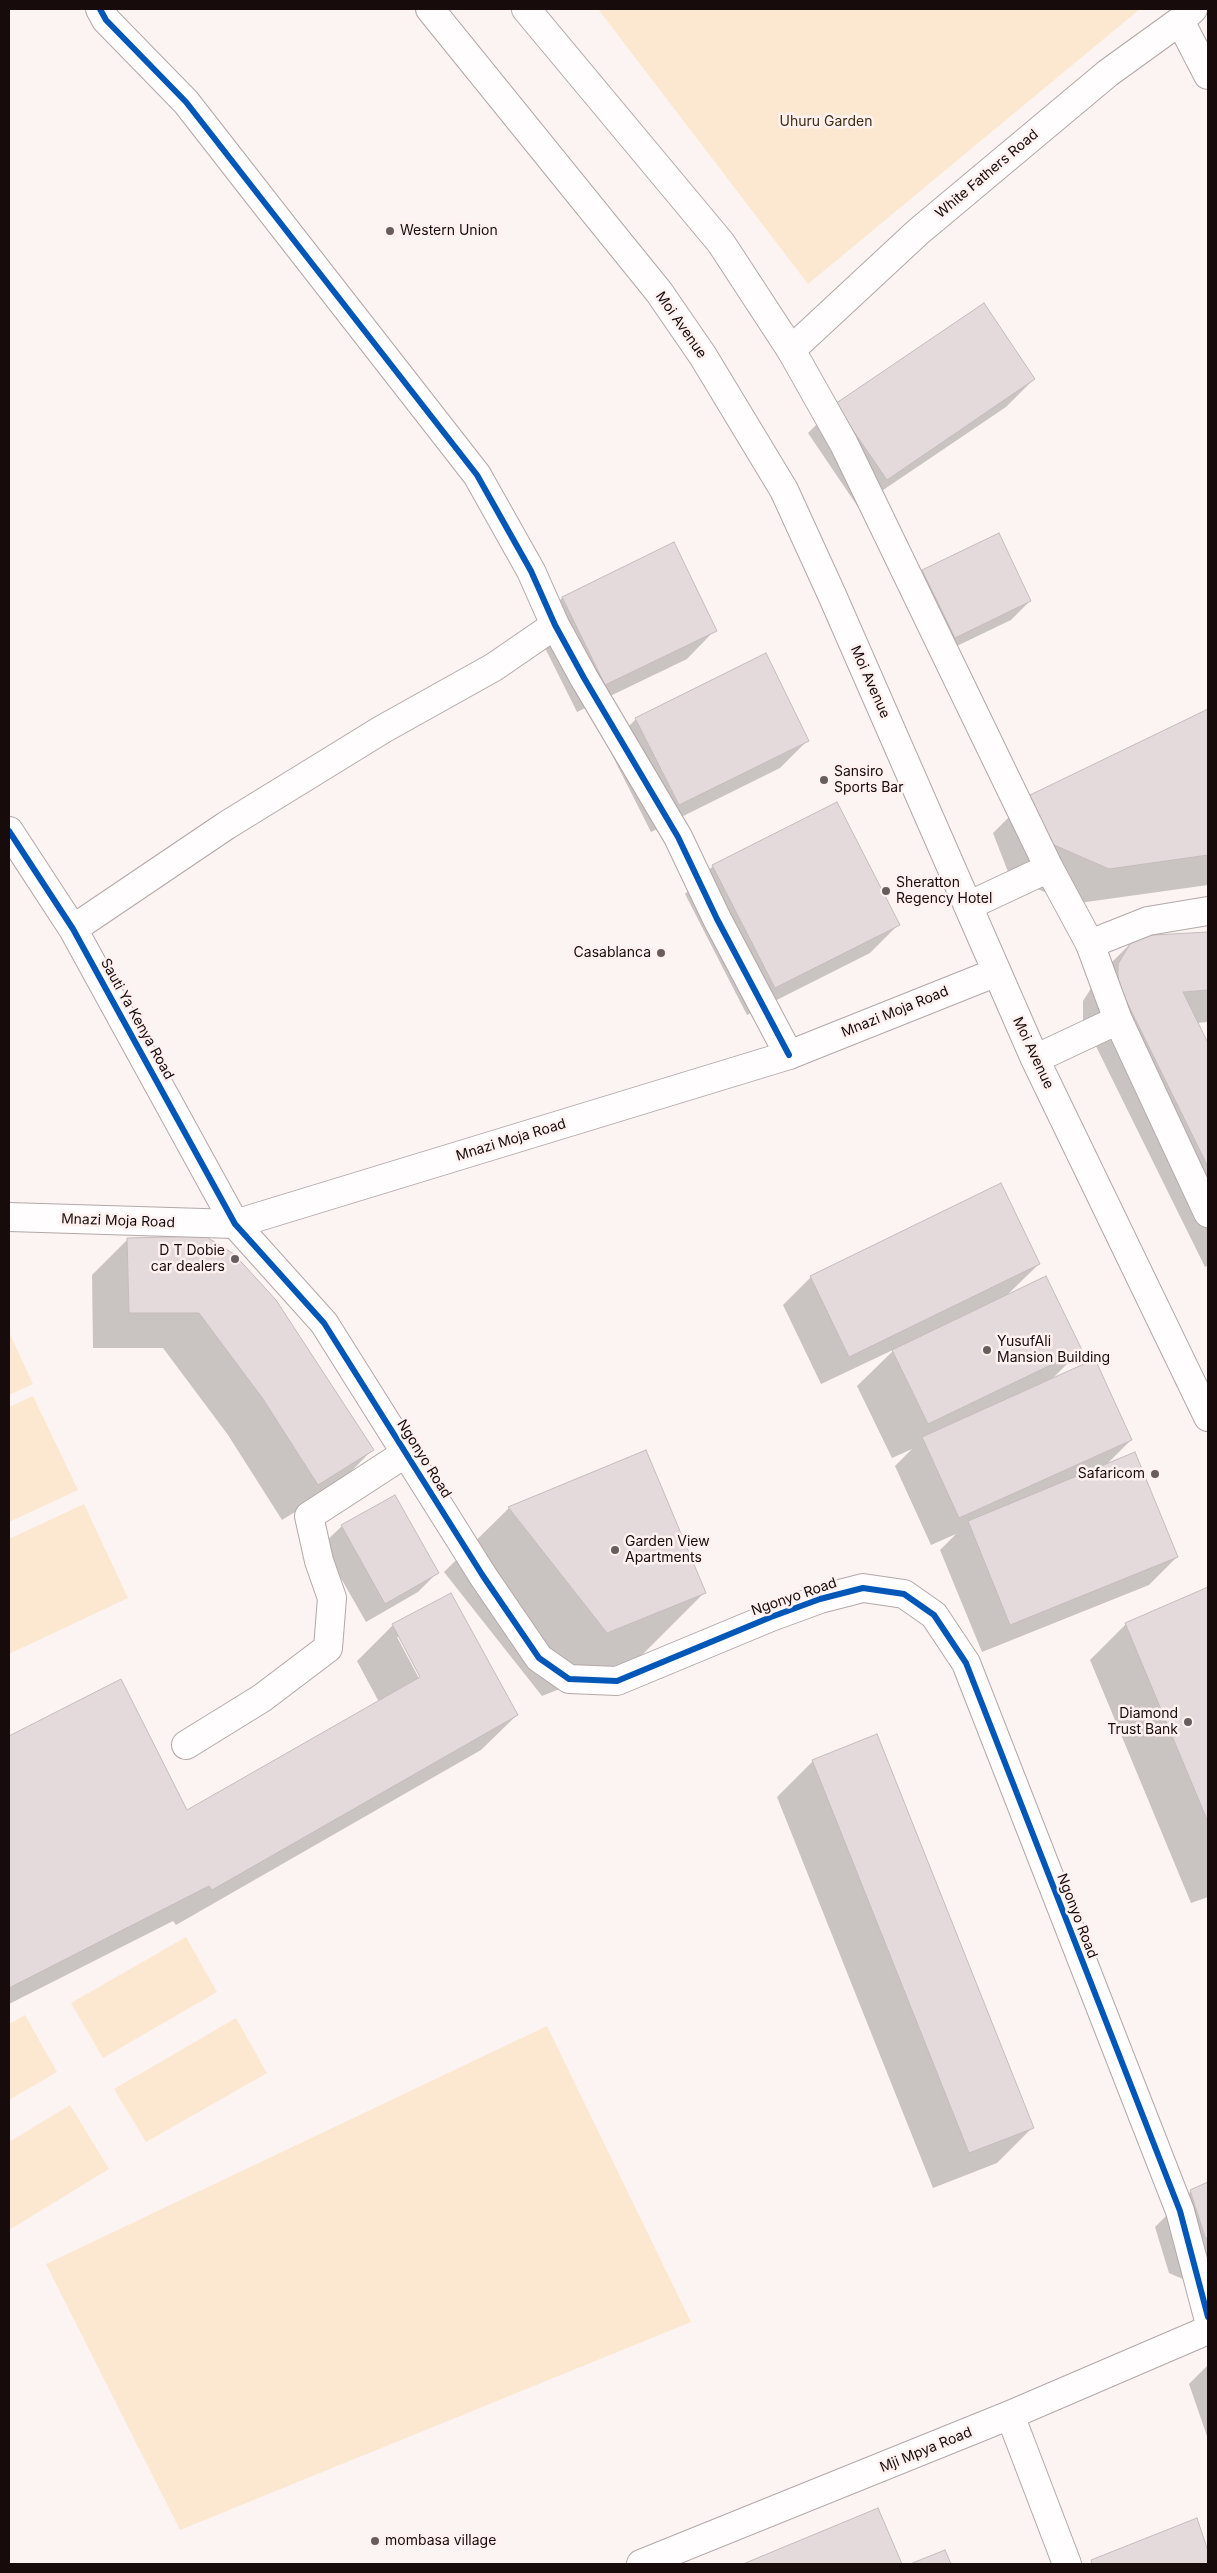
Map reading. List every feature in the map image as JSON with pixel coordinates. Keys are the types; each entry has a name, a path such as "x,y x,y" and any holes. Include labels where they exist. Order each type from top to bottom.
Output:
{"street":[{"name":"Moi Avenue","path":"430,9 659,292 744,421 788,499 1035,1059 1208,1417"},
{"path":"526,9 721,243 791,350 848,452 1049,868 1090,944 1118,1020 1208,1213"},
{"path":"110,13 186,102 477,476 531,571 555,625 678,837 717,919 789,1055"},
{"path":"1186,15 1208,75"},
{"name":"White Fathers Road","path":"791,350 918,232 1108,73 1186,15"},
{"path":"73,929 227,825 383,729 494,667 555,625"},
{"name":"Sauti Ya Kenya Road","path":"9,831 73,929 235,1224"},
{"path":"968,906 1049,868"},
{"path":"1090,944 1148,922 1208,910"},
{"name":"Mnazi Moja Road","path":"9,1217 235,1224 789,1055 996,972"},
{"path":"1035,1059 1118,1020"},
{"name":"Ngonyo Road","path":"235,1224 324,1324 483,1576 538,1658 568,1679 617,1681 771,1617 820,1599 862,1588 904,1594 934,1615 966,1663 1180,2211 1208,2317"},
{"path":"186,1745 262,1698 328,1648 332,1598 319,1561 309,1516 406,1453"},
{"name":"Mji Mpya Road","path":"641,2564 1010,2416 1208,2330"},
{"path":"1010,2416 1067,2564"}],"green space":[{"name":"Uhuru Garden","path":"598,9 1140,9 808,284"},
{"path":"9,1332 33,1384 9,1395"},
{"path":"33,1396 78,1490 9,1522 9,1407"},
{"path":"84,1504 128,1598 9,1654 9,1539"},
{"path":"186,1937 217,1992 103,2058 71,2003"},
{"path":"25,2015 57,2072 9,2100 9,2024"},
{"path":"236,2018 267,2073 146,2142 114,2089"},
{"path":"547,2026 691,2322 180,2530 46,2264"},
{"path":"70,2105 109,2169 9,2230 9,2142"}],"building":[{"path":"984,303 1035,379 887,480 835,404"},
{"path":"999,533 1031,601 955,638 922,570"},
{"path":"674,542 717,631 605,685 562,597"},
{"path":"766,653 809,741 679,805 635,718"},
{"path":"1208,709 1208,855 1109,869 1045,841 1028,796"},
{"path":"837,802 900,925 775,988 712,865"},
{"path":"1208,932 1208,990 1183,992 1208,1043 1208,1167 1118,984 1118,964 1135,936"},
{"path":"1001,1183 1040,1264 849,1357 810,1276"},
{"path":"205,1236 234,1254 276,1300 374,1450 318,1485 263,1399 199,1313 129,1313 127,1238"},
{"name":"YusufAli Mansion Building","path":"1046,1276 1082,1350 928,1424 892,1350"},
{"path":"1095,1359 1132,1440 959,1518 922,1437"},
{"name":"Garden View Apartments","path":"646,1450 706,1593 607,1633 508,1507"},
{"path":"1135,1452 1178,1557 1010,1625 968,1521"},
{"path":"395,1495 439,1573 385,1604 341,1525"},
{"name":"Diamond Trust Bank","path":"1208,1587 1208,1822 1125,1623"},
{"path":"451,1593 518,1715 212,1890 209,1886 9,1988 9,1736 121,1679 187,1810 420,1677 392,1624"},
{"path":"877,1734 1034,2128 969,2153 812,1760"},
{"path":"1208,2182 1208,2239 1205,2237 1190,2190"},
{"path":"878,2508 902,2564 743,2564"},
{"path":"1197,2518 1208,2551 1208,2564 1092,2564 1091,2560"},
{"path":"945,2550 951,2564 910,2564"}],"cycle path":[{"path":"100,9 106,20 186,102 477,475 531,571 555,625 584,678 678,837 717,919 789,1055"},
{"path":"9,831 73,929 235,1224 324,1323 483,1576 539,1658 569,1679 617,1681 771,1617 820,1599 863,1588 904,1594 934,1615 966,1663 1180,2211 1208,2317"}],"place":[{"name":"Western Union","path":"390,231"},
{"name":"Sansiro Sports Bar","path":"824,780"},
{"name":"Sheratton Regency Hotel","path":"886,891"},
{"name":"Casablanca","path":"661,953"},
{"name":"D T Dobie car dealers","path":"235,1259"},
{"name":"YusufAli Mansion Building","path":"987,1350"},
{"name":"Safaricom","path":"1155,1474"},
{"name":"Garden View Apartments","path":"615,1550"},
{"name":"Diamond Trust Bank","path":"1188,1722"},
{"name":"mombasa village","path":"375,2541"}]}
